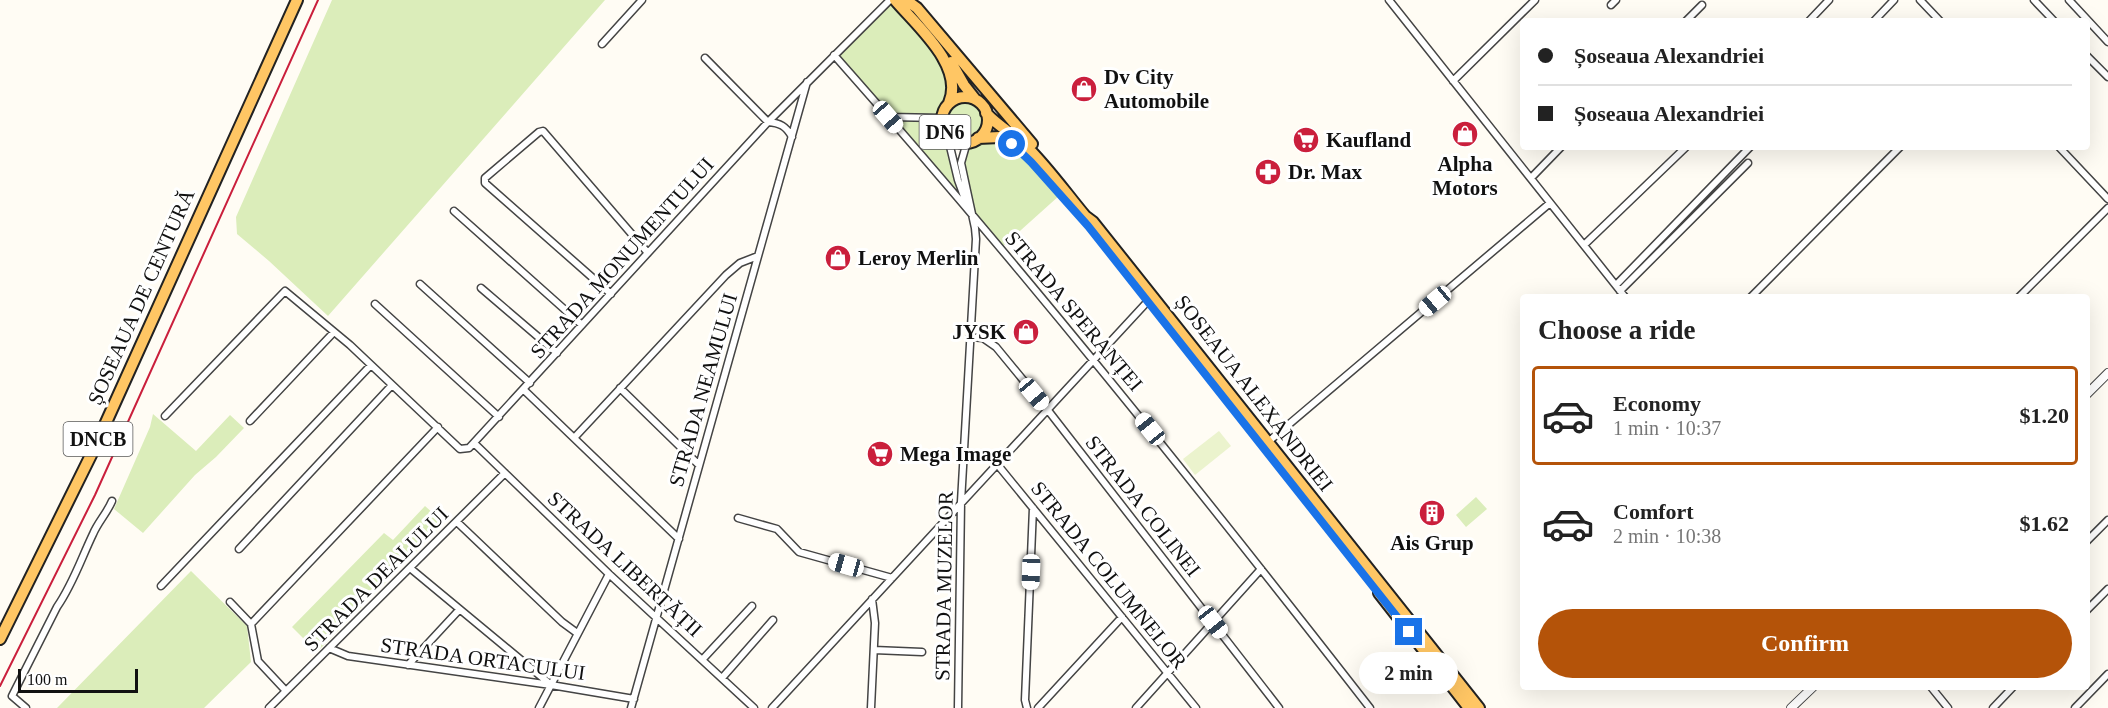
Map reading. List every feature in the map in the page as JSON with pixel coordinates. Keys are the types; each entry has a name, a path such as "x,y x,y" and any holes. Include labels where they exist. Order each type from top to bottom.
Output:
{"main road":[{"name":"ȘOSEAUA DE CENTURĂ","path":"0,639 94,449 297,0"},
{"name":"DN6","path":"903,0 948,56 964,85 986,113 986,127 973,140 953,139 947,134 942,118 953,88 948,66 903,0"},
{"name":"DN6","path":"903,0 916,8 1083,205 1094,222"},
{"name":"DN6","path":"949,103 962,97 976,99"},
{"name":"ȘOSEAUA ALEXANDRIEI","path":"986,113 1026,147 1085,216 1094,222 1479,708"},
{"name":"ȘOSEAUA ALEXANDRIEI","path":"973,140 999,137 1006,140 1024,155 1088,226 1469,708"}],"street":[{"path":"602,44 642,0"},
{"name":"STRADA MONUMENTULUI","path":"438,428 460,449 464,450 475,444 768,122 890,0"},
{"path":"1389,0 1623,294"},
{"path":"1453,81 1535,0"},
{"path":"1812,18 1829,0"},
{"path":"1877,18 1894,0"},
{"path":"1920,0 1937,18"},
{"path":"2034,0 2051,18"},
{"path":"2069,0 2086,18"},
{"path":"1689,18 1701,5"},
{"path":"2090,23 2108,42"},
{"name":"STRADA SPERANȚEI","path":"834,55 972,213 1095,360 1370,708"},
{"path":"705,58 768,122 779,123 786,127 792,137"},
{"path":"2090,59 2108,77"},
{"name":"STRADA NEAMULUI","path":"631,708 808,81"},
{"path":"888,117 942,118"},
{"path":"611,294 484,183 485,178 538,132 543,131 648,253"},
{"path":"947,134 962,193 972,213"},
{"path":"972,213 961,163 973,140"},
{"path":"1531,178 1558,150"},
{"path":"1584,245 1683,150"},
{"path":"1618,288 1747,150"},
{"path":"1754,294 1897,150"},
{"path":"2062,150 2108,199"},
{"path":"1618,288 1748,163"},
{"path":"1268,442 1550,203"},
{"path":"2022,294 2108,208"},
{"path":"454,212 582,325"},
{"name":"STRADA MUZELOR","path":"958,708 961,502 976,239 972,213"},
{"path":"574,438 726,275 740,263 758,256"},
{"path":"420,284 530,383"},
{"path":"481,288 557,353"},
{"path":"165,416 285,291 371,365 438,428 251,624"},
{"path":"772,708 1148,301"},
{"path":"375,304 499,417"},
{"path":"250,421 334,332"},
{"name":"STRADA COLINEI","path":"970,337 990,342 1047,409 1279,708"},
{"path":"161,586 371,365"},
{"path":"2090,391 2108,373"},
{"path":"2090,397 2108,379"},
{"path":"239,549 392,385"},
{"path":"620,388 699,465"},
{"path":"524,390 679,539"},
{"name":"STRADA LIBERTĂȚII","path":"475,444 609,574 754,708"},
{"name":"STRADA COLUMNELOR","path":"997,464 1196,708"},
{"name":"STRADA DEALULUI","path":"269,708 505,473"},
{"path":"26,708 12,696 57,607 66,594 94,531 106,515 112,501"},
{"path":"1027,708 1034,508"},
{"path":"738,518 781,531 799,552 892,578"},
{"path":"2090,538 2108,520"},
{"path":"457,522 562,622 578,633"},
{"path":"410,568 551,685"},
{"path":"1136,708 1261,568"},
{"path":"539,708 609,574"},
{"path":"2090,607 2108,589"},
{"path":"871,708 875,623 872,599"},
{"path":"230,602 251,624 258,661 286,691"},
{"path":"702,660 752,606"},
{"path":"408,665 459,610"},
{"path":"1038,708 1122,617"},
{"path":"722,678 773,620"},
{"name":"STRADA ORTACULUI","path":"329,648 348,656 634,699"},
{"path":"874,650 922,652"},
{"path":"2075,708 2108,674"},
{"path":"1791,708 1810,690"},
{"path":"1934,690 1948,708"},
{"path":"1937,694 1940,690"},
{"path":"1993,708 2010,690"}],"green space":[{"path":"332,0 605,0 328,316 237,234 236,217"},
{"path":"889,0 934,45 955,99 971,98 982,105 987,117 983,133 1018,149 1060,195 1001,248 834,55","holes":["948,135 960,142 967,142 961,170 970,210"]},
{"path":"153,414 196,451 230,415 244,428 195,475 143,533 114,509 150,427"},
{"path":"1219,431 1231,446 1195,475 1183,459"},
{"path":"1476,497 1487,509 1466,527 1456,515"},
{"path":"425,506 444,523 317,652 292,627 384,533 393,540"},
{"path":"191,571 247,626 251,662 204,708 57,708"}],"railway":[{"path":"0,686 95,495 318,0"}],"place":[{"name":"Dv City Automobile","path":"1084,89"},
{"name":"Alpha Motors","path":"1465,134"},
{"name":"Kaufland","path":"1306,140"},
{"name":"Dr. Max","path":"1268,172"},
{"name":"Leroy Merlin","path":"838,258"},
{"name":"JYSK","path":"1026,332"},
{"name":"Mega Image","path":"880,454"},
{"name":"Ais Grup","path":"1432,513"}],"route":[{"path":"1012,144 1088,226 1409,632"}]}
